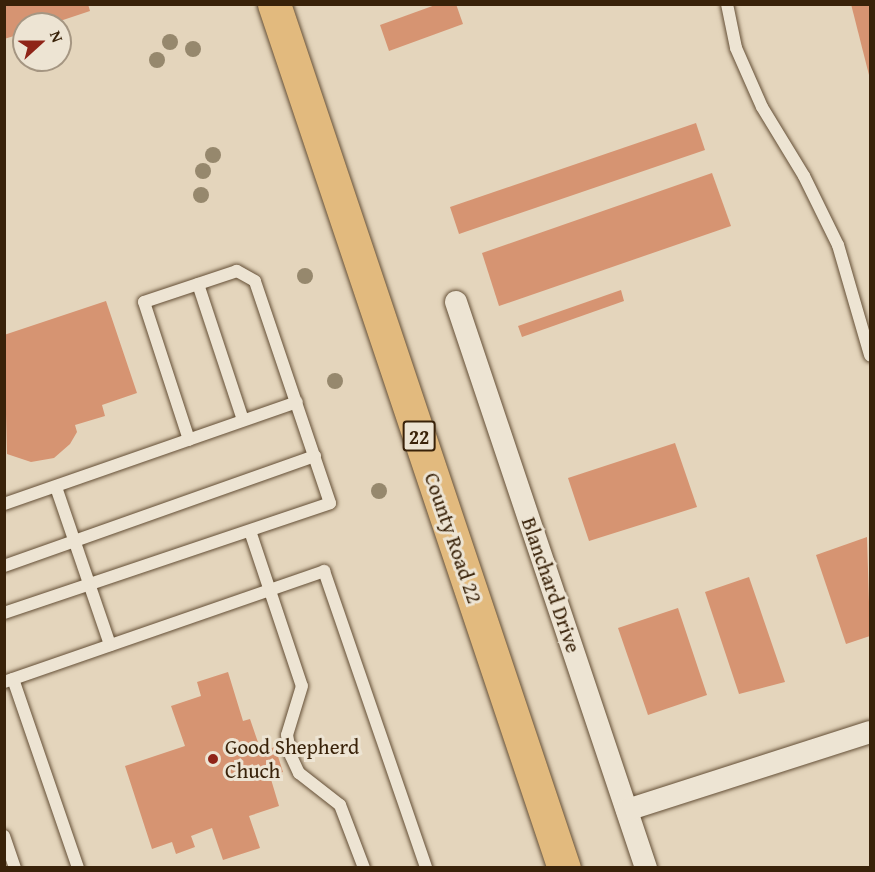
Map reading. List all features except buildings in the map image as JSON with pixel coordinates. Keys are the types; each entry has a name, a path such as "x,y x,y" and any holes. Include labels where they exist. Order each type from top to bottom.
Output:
{"main road":[{"name":"County Road 22","path":"274,4 564,867"}],"street":[{"name":"Blanchard Drive","path":"456,302 646,867"},
{"path":"627,810 870,732"}],"lane":[{"path":"727,4 736,48 762,107 804,176 838,245 870,355"},
{"path":"4,613 330,503 255,281 237,271 144,302 189,440"},
{"path":"198,284 243,420"},
{"path":"4,504 297,402"},
{"path":"4,566 315,456"},
{"path":"56,487 111,645"},
{"path":"250,531 302,686 286,735 291,756 298,773 340,806 364,867"},
{"path":"78,867 9,681 324,571 426,867"},
{"path":"4,836 15,867"}],"place":[{"name":"Good Shepherd Chuch","path":"213,759"}]}
